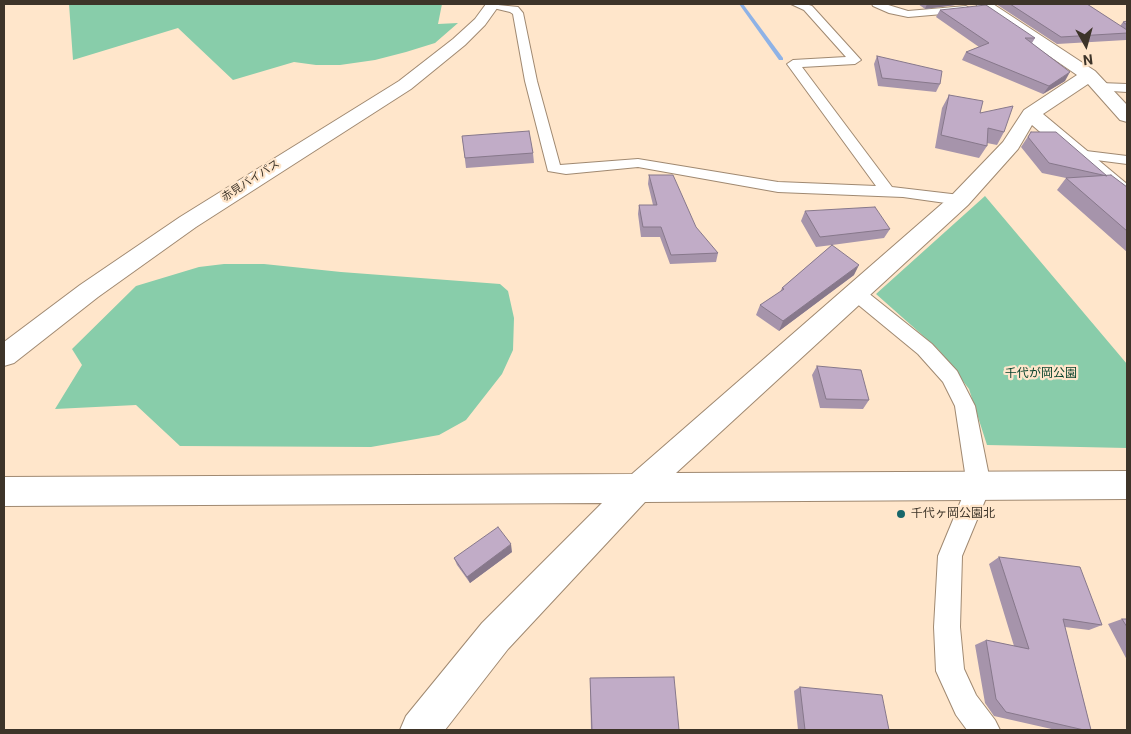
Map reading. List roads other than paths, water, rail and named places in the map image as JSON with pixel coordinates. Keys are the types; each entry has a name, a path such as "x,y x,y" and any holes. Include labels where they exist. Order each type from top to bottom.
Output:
{"street":[{"path":"493,4 514,9 518,12 553,168 566,170 638,163 778,187 888,192 960,200"},
{"name":"赤見バイパス","path":"4,356 89,292 188,222 405,84 459,42 480,22 493,4"},
{"path":"796,4 808,8 855,60 793,64 888,192"},
{"path":"877,4 893,11 921,14 986,5 1094,81 1127,116"},
{"path":"420,730 494,636 636,489 960,200 1011,145 1021,127 1032,114 1094,81 1127,88"},
{"path":"1032,114 1127,195"},
{"path":"1078,154 1127,160"},
{"path":"856,293 925,349 950,376 965,406 979,486 950,556 947,627 950,670 966,705 985,730"},
{"path":"4,492 1127,485"}],"waterway":[{"path":"741,4 781,59"}],"place":[{"name":"千代ヶ岡公園北","path":"901,514"}],"park label":[{"name":"千代が岡公園","path":"1041,374"}]}
